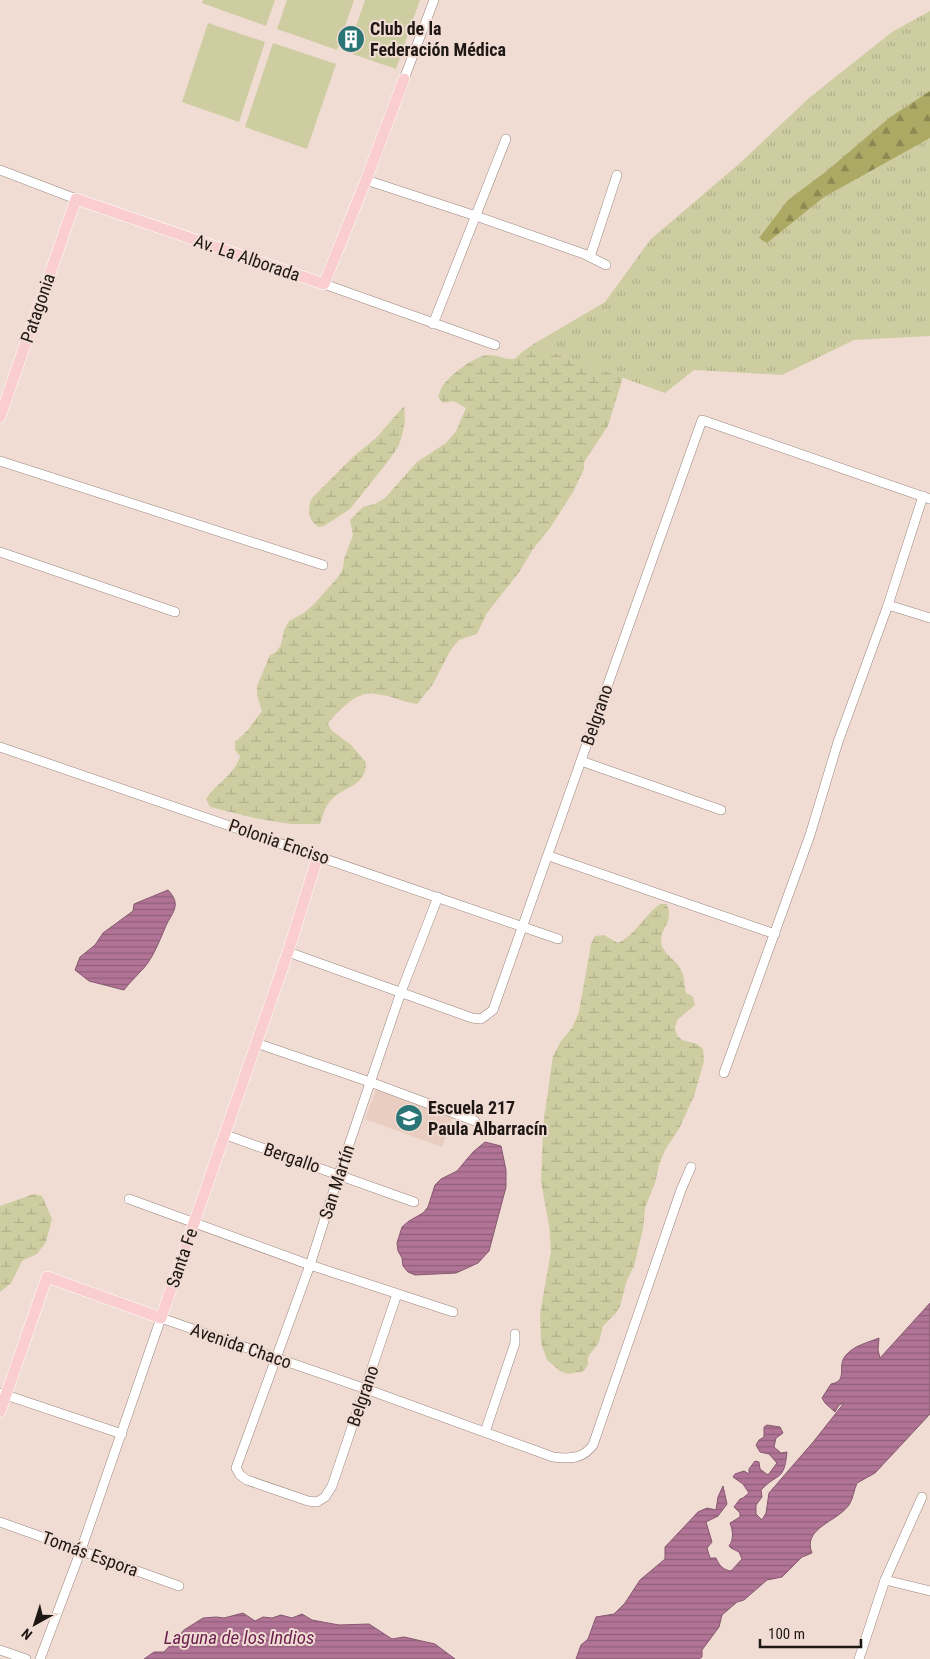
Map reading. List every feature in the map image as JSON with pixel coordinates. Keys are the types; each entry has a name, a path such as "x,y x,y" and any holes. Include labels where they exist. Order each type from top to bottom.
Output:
{"main road":[{"path":"324,284 404,79"},
{"name":"Av. La Alborada","path":"76,199 324,284"},
{"name":"Patagonia","path":"0,417 76,199"},
{"name":"Santa Fe","path":"161,1318 226,1135 288,952 318,856"},
{"name":"Avenida Chaco","path":"3,1394 47,1277 161,1318"},
{"path":"0,1412 3,1394"}],"street":[{"path":"404,79 434,0"},
{"path":"433,324 506,139"},
{"name":"Av. La Alborada","path":"0,170 76,199"},
{"path":"590,256 617,175"},
{"path":"366,180 590,256 606,265"},
{"name":"Av. La Alborada","path":"324,284 495,345"},
{"name":"Belgrano","path":"401,992 472,1018 481,1019 493,1010 702,420 926,497"},
{"path":"0,461 323,565"},
{"path":"724,1073 810,835 838,742 926,497"},
{"path":"0,552 175,612"},
{"path":"888,605 930,618"},
{"name":"Polonia Enciso","path":"0,747 558,939"},
{"path":"581,761 721,810"},
{"path":"549,856 775,934"},
{"name":"San Martín","path":"325,1497 317,1502 308,1501 247,1480 240,1475 236,1468 310,1265 401,992 438,897"},
{"path":"288,952 401,992"},
{"path":"256,1043 370,1082 475,1121"},
{"name":"Bergallo","path":"226,1135 414,1202"},
{"name":"Avenida Chaco","path":"161,1318 366,1389 553,1457 563,1458 587,1454 593,1445 691,1167"},
{"path":"129,1200 310,1265 453,1312"},
{"name":"Belgrano","path":"325,1497 332,1486 397,1294"},
{"name":"Santa Fe","path":"40,1659 81,1550 161,1318"},
{"path":"485,1432 515,1343 515,1334"},
{"path":"3,1394 122,1434"},
{"path":"859,1659 885,1580 922,1496"},
{"name":"Tomás Espora","path":"0,1522 179,1586"},
{"path":"885,1580 930,1591"},
{"path":"0,1650 26,1659"}],"shaded area":[{"name":"Escuela 217 Paula Albarracín","path":"376,1089 453,1117 442,1147 365,1119"}],"green space":[{"path":"203,0 275,0 266,26 202,3"},
{"path":"287,0 354,0 337,50 277,29"},
{"path":"365,0 420,0 396,69 347,52"},
{"path":"930,11 930,336 854,340 782,375 694,370 665,393 532,345 605,302 651,239 740,163 809,98 892,32"},
{"path":"208,23 265,42 239,122 182,102"},
{"path":"273,43 336,64 307,149 245,127"},
{"path":"930,91 930,138 824,197 767,243 759,238 788,200 828,170 889,118"},
{"path":"532,345 623,377 608,426 584,462 584,469 573,492 520,571 487,613 477,634 459,640 450,651 433,684 417,704 372,693 361,695 350,701 328,723 331,730 351,745 366,762 363,776 354,785 329,802 320,824 291,824 254,818 210,807 206,799 238,763 240,756 235,750 235,742 247,731 262,711 257,695 257,686 270,655 276,652 281,645 284,630 289,621 304,613 315,603 339,576 343,568 344,559 353,535 350,520 363,507 375,504 385,498 417,462 446,443 456,431 466,408 453,401 443,403 438,397 444,385 459,370 477,358 488,355 515,359"},
{"path":"404,406 405,422 401,439 389,460 350,509 324,526 319,527 315,524 310,514 309,506 312,498 354,456 376,438"},
{"path":"660,904 667,904 669,911 668,921 661,941 662,946 681,970 686,993 693,997 695,1005 677,1020 675,1028 677,1035 682,1040 697,1044 703,1049 704,1061 694,1096 679,1129 665,1150 659,1165 655,1183 645,1208 643,1229 634,1266 627,1280 620,1306 603,1326 599,1342 588,1357 588,1364 584,1371 568,1374 560,1371 547,1360 541,1343 540,1314 551,1251 549,1225 541,1182 543,1126 553,1056 561,1041 572,1028 579,1012 591,944 595,936 604,935 618,943 624,940"},
{"path":"34,1194 42,1196 52,1219 46,1242 37,1254 22,1261 11,1283 0,1292 0,1206"}],"water":[{"path":"168,890 175,901 173,914 148,962 124,990 89,981 75,970 80,957 95,945 103,933 133,911 134,904"},
{"path":"485,1142 501,1146 506,1170 506,1187 489,1251 478,1263 456,1273 415,1275 408,1272 403,1266 402,1258 398,1251 397,1243 402,1227 423,1213 428,1207 435,1185 441,1179 457,1171 473,1152"},
{"path":"930,1303 930,1414 875,1473 857,1483 852,1500 844,1511 816,1531 810,1544 812,1553 802,1557 782,1577 767,1580 744,1600 737,1602 722,1615 719,1627 702,1650 702,1657 699,1659 576,1659 581,1645 588,1639 596,1617 614,1614 625,1603 640,1580 665,1559 665,1547 698,1512 707,1508 716,1510 718,1497 723,1486 727,1504 718,1516 706,1522 712,1542 707,1548 710,1558 716,1558 722,1567 731,1571 742,1559 739,1552 729,1546 732,1541 730,1523 740,1517 740,1513 734,1507 740,1499 749,1493 743,1484 733,1477 735,1474 744,1471 749,1474 749,1469 755,1461 759,1462 760,1469 768,1475 777,1463 769,1454 760,1452 756,1445 764,1437 764,1427 767,1425 780,1427 783,1433 776,1438 774,1447 781,1453 787,1452 782,1472 761,1490 762,1497 756,1505 756,1514 762,1520 766,1513 769,1493 844,1403 839,1405 835,1412 822,1398 831,1384 840,1380 843,1359 846,1355 857,1347 879,1338 878,1350 880,1358"},
{"name":"Laguna de los Indios","path":"243,1613 255,1621 263,1617 272,1618 281,1615 292,1618 302,1614 312,1620 339,1625 369,1624 392,1639 404,1637 435,1644 455,1659 144,1659 154,1652 164,1652 184,1630 203,1618 224,1618"}],"place":[{"name":"Club de la Federación Médica","path":"351,39"},
{"name":"Escuela 217 Paula Albarracín","path":"409,1118"}]}
